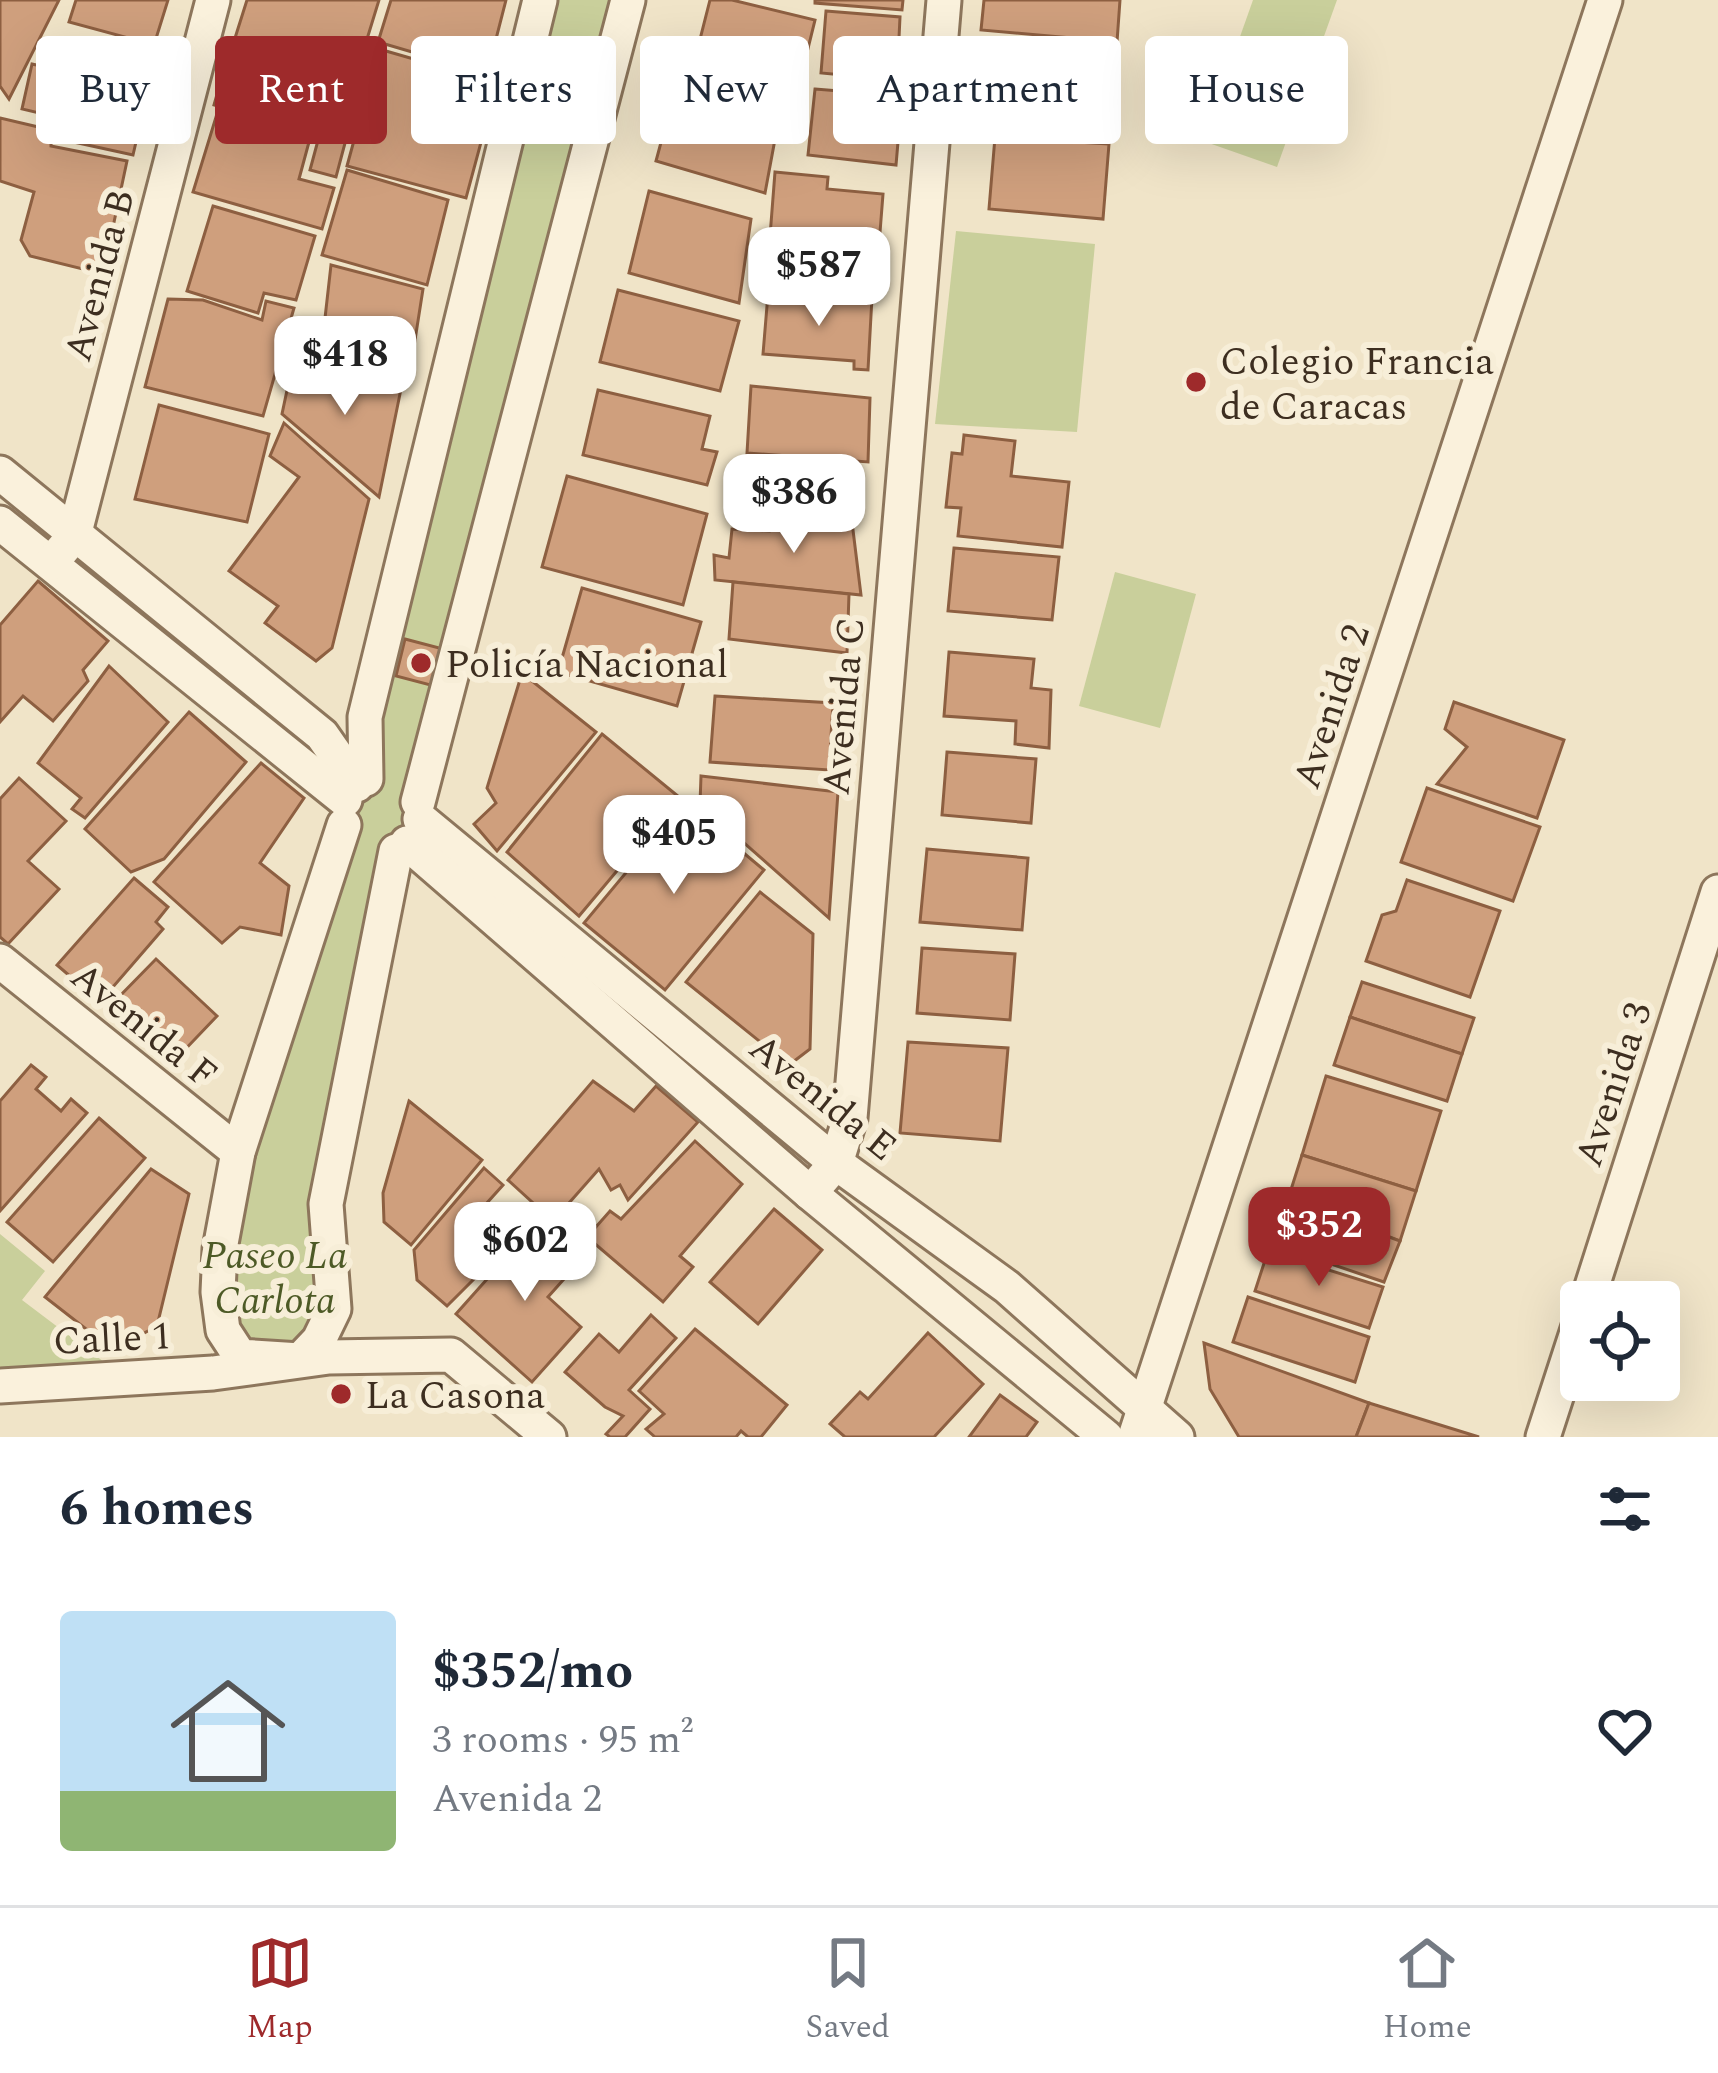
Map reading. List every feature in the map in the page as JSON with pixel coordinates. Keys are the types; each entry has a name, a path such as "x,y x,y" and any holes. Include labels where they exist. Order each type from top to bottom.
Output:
{"street":[{"name":"Avenida B","path":"51,563 74,536 213,0"},
{"path":"410,829 368,851 350,838 364,717 540,0"},
{"path":"300,1360 319,1340 334,1309 326,1204 410,829 628,0"},
{"name":"Avenida C","path":"810,1193 836,1163 850,1118 944,0"},
{"name":"Avenida 2","path":"1140,1422 1605,0"},
{"path":"0,473 322,735 353,797 238,1152 218,1272 223,1330 240,1356 300,1360 451,1355 549,1437"},
{"path":"0,523 353,797"},
{"path":"353,797 393,778 409,787 410,829"},
{"name":"Avenida E","path":"410,829 836,1163 1007,1287 1140,1422 1177,1437"},
{"name":"Avenida E","path":"410,829 810,1193 1106,1437"},
{"name":"Avenida 3","path":"1594,1281 1718,892"},
{"name":"Avenida F","path":"0,962 238,1152"},
{"name":"Calle 1","path":"0,1386 213,1372 300,1360"},
{"path":"1544,1437 1560,1386"}],"green space":[{"name":"Paseo La Carlota","path":"540,0 628,0 616,45 616,36 531,36"},
{"path":"1253,0 1337,0 1324,36 1240,36"},
{"name":"Paseo La Carlota","path":"506,144 590,144 404,846 319,1340 240,1356 218,1272 343,825"},
{"path":"1212,144 1285,144 1277,167"},
{"path":"956,231 1095,244 1077,432 935,424"},
{"path":"1115,572 1196,594 1160,728 1079,706"},
{"path":"0,1234 45,1271 22,1300 108,1365 0,1370"}],"building":[{"path":"0,0 59,0 41,36 36,36 36,46 9,99 0,86"},
{"path":"76,0 168,0 157,36 121,36 69,22"},
{"path":"247,0 379,0 368,36 236,36"},
{"path":"391,0 506,0 497,36 411,36 411,52 387,45 387,36 380,36"},
{"path":"710,0 732,0 815,20 809,44 809,36 701,36"},
{"path":"815,0 903,0 902,10"},
{"path":"984,0 1120,0 1117,36 981,30"},
{"path":"826,11 900,17 899,36 833,36 833,74 821,73"},
{"path":"387,51 411,58 411,144 481,144 466,198 347,166 353,144 387,144"},
{"path":"32,64 36,65 36,112 22,109"},
{"path":"815,89 833,90 833,144 898,144 896,165 808,155"},
{"path":"0,118 36,126 36,144 127,161 103,274 30,256 21,240 34,192 0,181"},
{"path":"215,120 215,144 308,144 299,179 334,188 322,229 193,192"},
{"path":"83,144 136,144 133,155"},
{"path":"317,144 345,144 336,177 310,170"},
{"path":"661,144 774,144 765,193 656,161"},
{"path":"994,144 1109,144 1103,219 989,209"},
{"path":"347,170 448,200 427,285 322,255"},
{"path":"775,172 828,177 827,189 883,194 876,283 767,275"},
{"path":"649,191 751,219 739,303 629,273"},
{"path":"213,206 315,236 296,300 264,293 258,313 187,291"},
{"path":"331,265 423,289 410,372 294,362 301,324 324,327"},
{"path":"618,290 739,321 720,391 600,362"},
{"path":"768,294 854,303 855,295 872,297 868,370 854,369 854,361 763,354"},
{"path":"168,299 203,300 262,320 266,301 294,308 263,416 145,387"},
{"path":"293,362 402,384 379,497 282,414"},
{"path":"751,386 870,398 868,462 747,453"},
{"path":"598,390 710,416 702,449 717,452 707,485 583,455"},
{"path":"159,405 269,434 247,522 135,499"},
{"path":"284,423 369,499 332,648 316,661 265,623 278,606 229,571 299,477 270,456"},
{"path":"964,435 1015,441 1011,476 1069,482 1062,547 958,536 961,508 946,507 952,453 962,454"},
{"path":"567,476 707,514 683,605 542,567"},
{"path":"768,514 852,522 861,595 715,580 714,555 729,558 732,529 769,531"},
{"path":"954,548 1059,557 1052,620 948,611"},
{"path":"38,581 108,641 83,670 88,681 53,721 23,696 0,722 0,625"},
{"path":"733,582 849,594 847,653 729,639"},
{"path":"582,588 701,622 677,706 558,672"},
{"name":"Policía Nacional","path":"405,639 447,650 438,687 396,676"},
{"path":"949,652 1034,659 1031,688 1051,690 1049,748 1015,744 1016,721 944,716"},
{"path":"109,666 168,722 85,818 72,809 81,798 38,763"},
{"path":"522,673 596,732 497,851 474,824 496,803 487,788"},
{"path":"715,696 833,703 829,770 710,762"},
{"path":"1454,702 1564,740 1537,818 1437,784 1467,747 1445,729"},
{"path":"189,712 246,762 164,859 131,872 85,829"},
{"path":"602,734 679,797 579,916 507,852"},
{"path":"947,752 1036,759 1031,823 942,815"},
{"path":"261,763 304,798 260,863 289,886 281,935 240,927 222,943 154,882"},
{"path":"701,776 838,792 829,918 700,804"},
{"path":"19,778 66,821 28,861 59,889 8,944 0,937 0,799"},
{"path":"1427,788 1540,827 1513,901 1401,862"},
{"path":"684,803 764,870 665,990 584,923"},
{"path":"927,849 1028,858 1022,930 920,922"},
{"path":"134,878 168,907 156,922 163,929 100,1002 57,965"},
{"path":"1407,880 1500,911 1470,997 1366,961 1382,915 1396,911"},
{"path":"760,892 813,934 810,1049 789,1065 686,982"},
{"path":"922,948 1015,954 1010,1020 917,1013"},
{"path":"156,959 217,1016 176,1059 114,1002"},
{"path":"1362,982 1474,1018 1462,1054 1350,1017"},
{"path":"1350,1017 1462,1054 1447,1101 1334,1065"},
{"path":"908,1042 1008,1048 1000,1141 900,1133"},
{"path":"31,1065 46,1077 36,1089 61,1111 71,1099 87,1113 0,1211 0,1101"},
{"path":"1326,1076 1441,1111 1416,1191 1302,1155"},
{"path":"593,1081 634,1111 656,1086 698,1122 628,1200 620,1185 611,1190 599,1169 553,1221 508,1180"},
{"path":"409,1101 482,1160 411,1245 384,1222 383,1193"},
{"path":"99,1118 145,1158 53,1262 7,1222"},
{"path":"695,1141 742,1184 680,1256 693,1267 663,1302 587,1237 610,1211 621,1219"},
{"path":"1302,1155 1416,1191 1400,1241 1288,1199"},
{"path":"484,1168 503,1185 477,1214 509,1244 447,1306 417,1280 414,1250"},
{"path":"151,1169 189,1194 157,1326 113,1350 45,1297"},
{"path":"1288,1199 1400,1241 1384,1282 1272,1244"},
{"path":"774,1209 822,1250 758,1324 710,1282"},
{"path":"537,1223 580,1261 548,1297 581,1327 532,1382 456,1314"},
{"path":"1268,1251 1383,1287 1369,1328 1255,1291"},
{"path":"1248,1297 1369,1337 1355,1382 1233,1342"},
{"path":"651,1315 676,1338 629,1390 650,1409 625,1437 610,1437 606,1434 623,1416 605,1407 565,1372 599,1334 619,1352"},
{"path":"695,1329 787,1405 761,1437 748,1437 741,1431 736,1437 655,1437 646,1429 664,1414 639,1391"},
{"path":"928,1333 983,1384 934,1437 845,1437 830,1424 860,1392 868,1399"},
{"path":"1204,1343 1369,1403 1356,1437 1239,1437 1210,1389"},
{"path":"1000,1395 1037,1422 1026,1437 969,1437"},
{"path":"1369,1403 1479,1437 1356,1437"}],"place":[{"name":"Colegio Francia de Caracas","path":"1196,382"},
{"name":"Policía Nacional","path":"421,663"},
{"name":"La Casona","path":"341,1394"}]}
